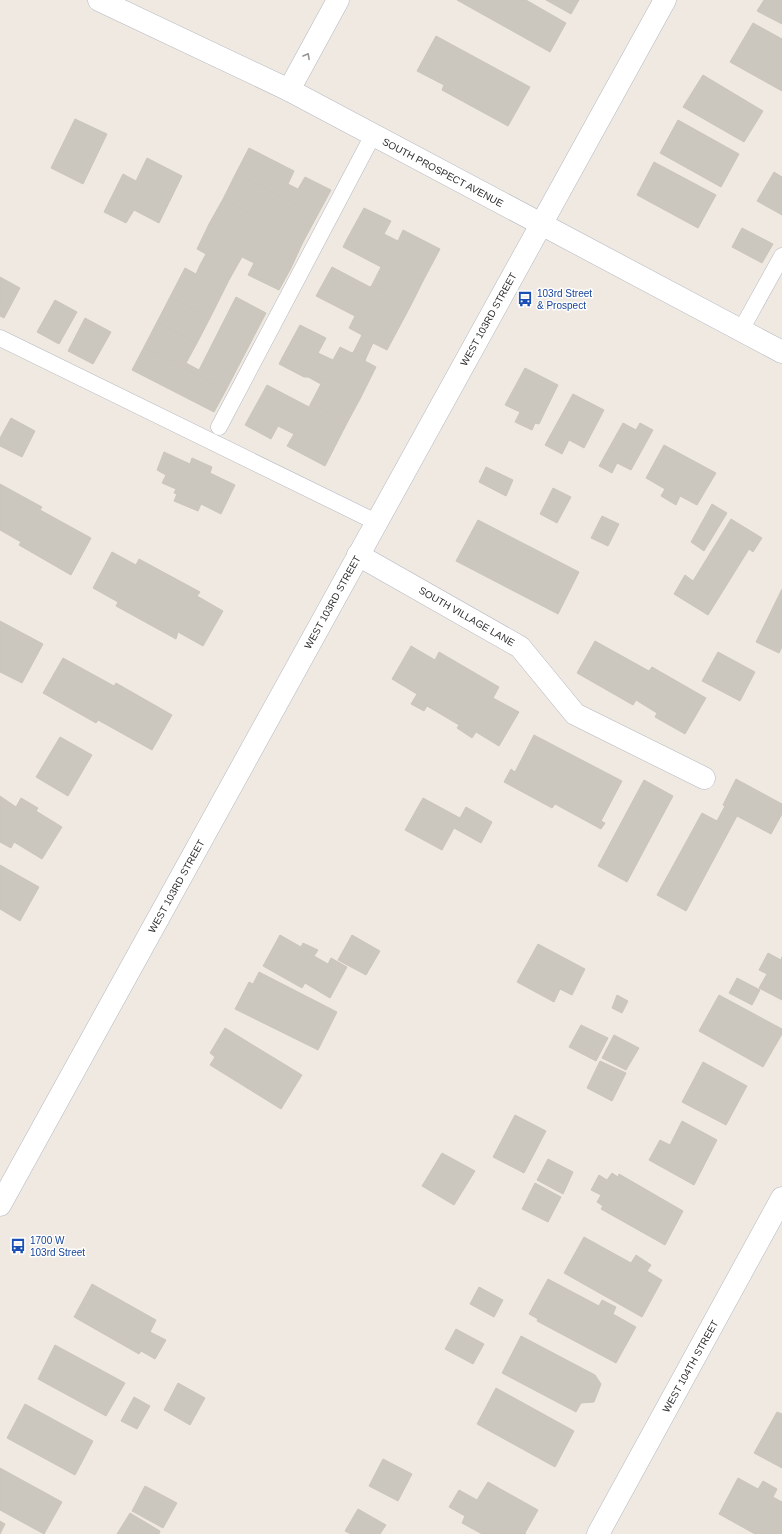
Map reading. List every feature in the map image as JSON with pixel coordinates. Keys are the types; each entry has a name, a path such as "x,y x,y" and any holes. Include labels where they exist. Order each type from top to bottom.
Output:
{"street":[{"name":"SOUTH PROSPECT AVENUE","path":"99,0 289,90 782,352"},
{"path":"289,90 338,0"},
{"name":"WEST 103RD STREET","path":"0,1205 540,224 665,0"},
{"name":"SOUTH VILLAGE LANE","path":"358,555 520,647 575,714 704,778"},
{"name":"WEST 104TH STREET","path":"598,1534 782,1198"}],"lane":[{"path":"219,427 373,135"},
{"path":"741,330 782,256"},
{"path":"0,338 376,522"}],"building":[{"path":"457,0 526,0 566,23 550,52"},
{"path":"546,0 579,0 571,14"},
{"path":"764,0 782,0 782,24 757,11"},
{"path":"753,23 782,39 782,91 730,62"},
{"path":"436,36 530,87 508,126 442,90 444,85 417,71"},
{"path":"703,75 763,111 744,142 683,107"},
{"path":"75,119 107,134 83,184 51,168"},
{"path":"678,120 739,154 721,187 660,153"},
{"path":"249,148 294,171 288,184 298,189 305,177 331,190 317,216 236,173"},
{"path":"147,158 182,176 159,223 134,210 126,223 104,212 123,174 136,181"},
{"path":"654,162 716,195 698,228 637,195"},
{"path":"774,172 782,177 782,215 757,201"},
{"path":"236,173 317,216 303,242 223,199"},
{"path":"223,199 303,242 291,268 209,224"},
{"path":"364,208 391,221 384,234 398,241 403,230 440,249 423,281 347,239"},
{"path":"209,224 291,268 279,290 248,275 254,263 242,257 229,280 200,265 206,254 197,249"},
{"path":"742,228 773,244 762,263 732,247"},
{"path":"347,239 423,281 411,305 372,285 381,267 343,247"},
{"path":"200,265 229,280 210,318 170,297 185,268 196,274"},
{"path":"332,267 370,287 372,285 411,305 387,350 373,343 366,358 354,351 362,335 349,328 355,316 316,296"},
{"path":"0,277 20,288 4,318 0,316"},
{"path":"170,297 210,318 197,343 157,322"},
{"path":"236,297 266,313 226,390 144,347 157,322 197,343 186,363 199,370"},
{"path":"55,300 77,312 59,344 37,332"},
{"path":"85,318 111,332 93,364 68,351"},
{"path":"300,325 326,338 318,353 333,360 340,347 352,353 354,351 366,358 365,361 376,367 360,399 282,358"},
{"path":"144,347 226,390 214,412 132,370"},
{"path":"282,358 360,399 347,423 311,403 321,384 279,364"},
{"path":"525,368 558,385 539,424 535,423 532,430 515,422 520,412 505,405"},
{"path":"267,385 309,407 311,403 347,423 325,466 287,446 294,434 278,426 271,439 245,425"},
{"path":"573,394 604,410 584,448 569,440 562,454 545,445"},
{"path":"11,418 35,431 22,457 0,446 0,438"},
{"path":"623,423 636,430 640,423 653,430 631,470 617,463 612,473 599,466"},
{"path":"664,445 716,473 697,505 680,496 676,505 661,496 665,489 646,478"},
{"path":"164,452 190,464 192,458 212,467 210,473 235,485 221,514 201,504 198,511 174,501 177,494 174,493 176,489 162,483 166,475 157,470"},
{"path":"486,467 513,480 506,496 479,482"},
{"path":"0,484 42,507 40,510 91,538 71,575 19,545 21,542 0,530"},
{"path":"553,488 571,497 557,523 540,514"},
{"path":"712,504 727,513 704,551 691,542"},
{"path":"602,516 619,524 608,546 591,538"},
{"path":"731,519 762,538 753,552 749,549 708,615 674,594 685,575 693,581"},
{"path":"478,520 579,572 558,614 456,561"},
{"path":"112,552 136,565 139,559 200,592 197,596 223,611 203,646 178,632 176,639 116,606 118,602 93,588"},
{"path":"782,589 782,647 779,653 756,642"},
{"path":"0,621 43,644 22,683 0,672"},
{"path":"595,641 649,671 652,667 706,698 685,734 655,717 657,713 636,700 633,705 577,673"},
{"path":"411,646 435,660 439,652 499,687 493,698 519,712 499,746 476,732 472,738 457,728 459,725 427,706 424,711 411,704 417,694 392,679"},
{"path":"718,652 755,672 740,701 702,681"},
{"path":"63,658 114,686 116,683 172,715 152,750 98,720 96,723 43,693"},
{"path":"534,735 622,781 601,821 605,823 601,829 555,804 552,808 504,782 511,769 515,772"},
{"path":"60,737 92,755 68,796 36,777"},
{"path":"736,779 782,804 782,814 771,834 737,816 686,911 657,895 702,813 717,821"},
{"path":"644,780 673,796 627,882 598,866"},
{"path":"0,796 16,807 21,798 38,808 36,811 62,827 42,859 14,842 11,848 0,842"},
{"path":"423,798 460,818 466,807 492,822 481,843 454,828 442,850 405,830"},
{"path":"0,865 39,887 20,921 0,909"},
{"path":"280,935 301,947 303,943 318,950 314,956 328,964 331,958 347,967 330,998 305,983 302,988 263,966"},
{"path":"352,935 380,951 366,975 338,960"},
{"path":"538,944 585,969 572,995 560,989 554,1002 517,982"},
{"path":"768,953 781,960 782,957 782,1000 759,988 767,974 759,970"},
{"path":"259,972 337,1012 318,1050 235,1009 249,982 253,984"},
{"path":"737,978 760,990 752,1005 729,993"},
{"path":"617,995 628,1001 622,1013 612,1008"},
{"path":"719,995 782,1029 782,1034 763,1067 699,1031"},
{"path":"581,1025 608,1038 596,1061 569,1047"},
{"path":"225,1028 302,1075 281,1109 210,1065 215,1057 210,1053"},
{"path":"614,1035 639,1048 626,1070 602,1058"},
{"path":"600,1061 626,1073 612,1101 587,1088"},
{"path":"703,1062 747,1086 726,1125 682,1102"},
{"path":"515,1115 546,1131 524,1173 493,1157"},
{"path":"682,1121 717,1140 694,1185 649,1160 660,1140 670,1145"},
{"path":"442,1153 475,1171 454,1205 422,1186"},
{"path":"548,1159 573,1172 563,1194 537,1180"},
{"path":"612,1173 618,1177 619,1174 683,1211 665,1245 601,1209 603,1206 597,1202 601,1195 591,1190 599,1175 607,1180"},
{"path":"535,1183 561,1197 548,1222 522,1209"},
{"path":"584,1237 631,1263 636,1255 651,1265 647,1271 662,1280 642,1317 564,1273"},
{"path":"548,1279 599,1306 602,1300 616,1307 613,1314 636,1327 616,1363 537,1321 538,1319 529,1314"},
{"path":"92,1284 156,1320 150,1332 166,1340 155,1359 141,1351 139,1354 74,1317"},
{"path":"479,1287 503,1300 494,1317 470,1304"},
{"path":"456,1329 484,1344 473,1364 445,1349"},
{"path":"521,1336 595,1375 601,1384 594,1402 581,1403 576,1412 502,1373"},
{"path":"55,1345 125,1383 106,1416 38,1379"},
{"path":"178,1383 205,1398 190,1425 164,1410"},
{"path":"496,1388 574,1431 555,1467 477,1424"},
{"path":"134,1397 150,1406 137,1429 121,1421"},
{"path":"25,1404 93,1441 75,1475 7,1438"},
{"path":"777,1412 782,1414 782,1468 754,1453"},
{"path":"383,1459 412,1474 398,1501 369,1486"},
{"path":"0,1468 62,1502 44,1534 0,1510"},
{"path":"738,1478 758,1489 763,1481 777,1489 773,1497 782,1502 782,1534 755,1534 719,1514"},
{"path":"488,1482 538,1510 525,1533 526,1534 482,1534 462,1523 465,1516 449,1507 459,1490 477,1500"},
{"path":"145,1486 177,1503 163,1528 132,1511"},
{"path":"358,1509 386,1525 380,1534 351,1534 345,1531"},
{"path":"130,1513 160,1531 159,1534 117,1534"},
{"path":"0,1521 5,1524 0,1534"}],"place":[{"name":"103rd Street & Prospect","path":"525,299"},
{"name":"1700 W 103rd Street","path":"18,1246"}]}
